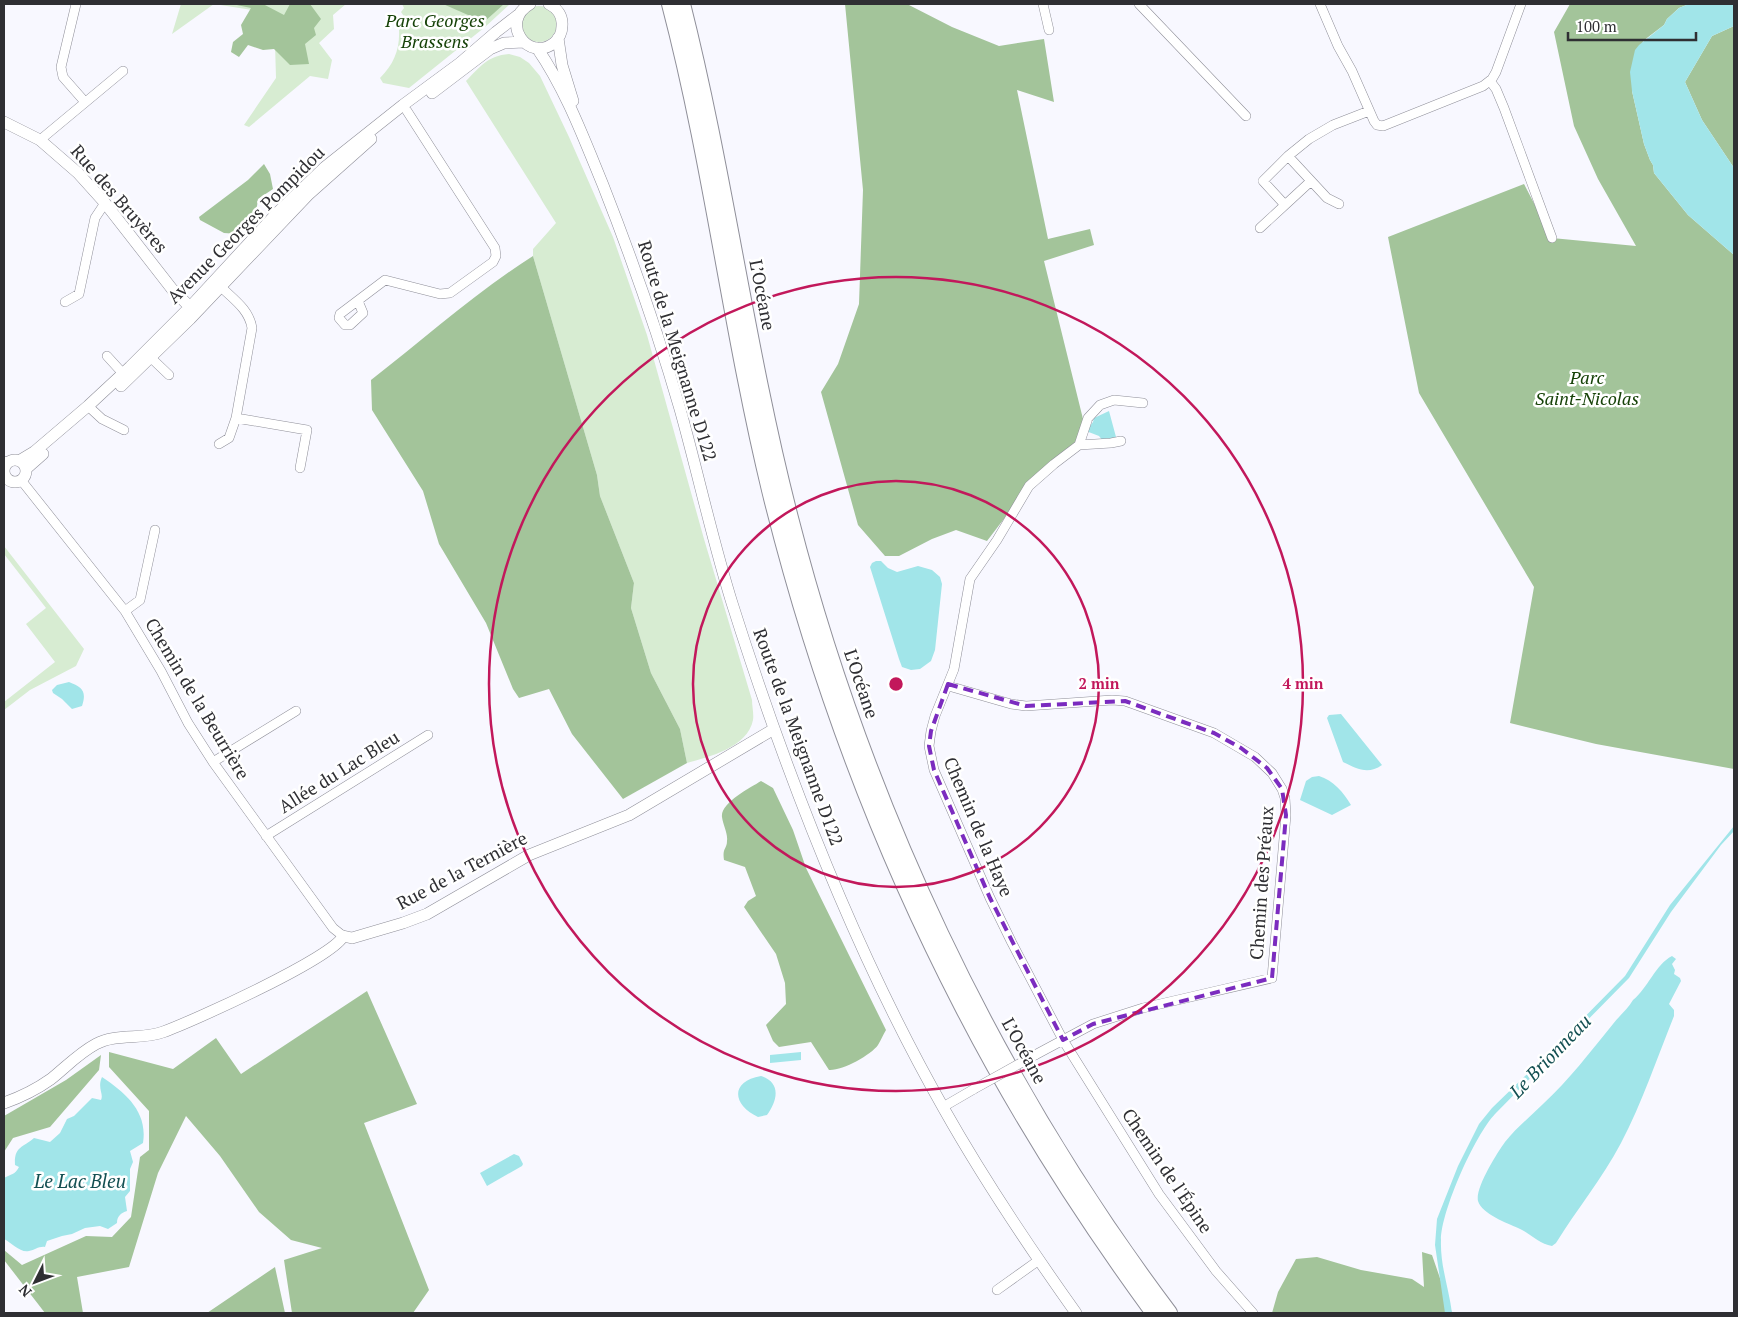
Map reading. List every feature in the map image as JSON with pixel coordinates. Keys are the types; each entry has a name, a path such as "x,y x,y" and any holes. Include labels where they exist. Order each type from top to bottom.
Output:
{"highway":[{"name":"L’Océane","path":"670,4 693,105 744,368 770,489 802,608 827,687 857,770 918,916 963,1008 1018,1107 1065,1183 1103,1242 1154,1313"},
{"name":"L’Océane","path":"682,4 701,84 752,350 779,476 823,635 864,753 884,806 924,899 991,1034 1080,1184 1111,1232 1169,1313"}],"street":[{"path":"76,4 61,68 63,77 85,102"},
{"name":"Avenue Georges Pompidou","path":"193,310 276,214 325,167 403,105 460,63 530,4"},
{"path":"1044,4 1049,30"},
{"path":"1139,4 1246,116"},
{"path":"1320,4 1369,111 1379,126 1387,125 1483,86 1490,81 1496,72 1521,4"},
{"path":"537,48 549,46 558,38 561,32 562,22 555,6"},
{"path":"518,15 516,28 519,36 524,42 537,48 547,62 581,131"},
{"path":"558,38 562,66 581,131"},
{"name":"Avenue Georges Pompidou","path":"11,472 91,409 126,377 193,310 220,286 325,179 373,137 490,49 504,43 524,42"},
{"path":"40,140 123,71"},
{"path":"1490,81 1494,85 1504,108 1552,238"},
{"path":"358,301 385,280 440,294 450,293 493,262 496,256 495,248 407,111"},
{"path":"1285,204 1263,181 1288,156 1309,139 1333,125 1369,111"},
{"name":"Rue des Bruyères","path":"4,122 40,140 78,173 172,288 193,310"},
{"name":"Route de la Meignanne D122","path":"581,131 624,239 650,313 680,409 731,599 774,729 816,840 862,949 943,1107 1008,1216 1076,1313"},
{"path":"1288,156 1327,198 1339,204"},
{"path":"1260,228 1311,181"},
{"path":"65,302 79,294 95,218 104,203"},
{"path":"219,444 229,438 236,418 252,328 251,320 247,313 220,286"},
{"path":"148,355 169,375"},
{"path":"107,356 126,377"},
{"path":"1121,442 1111,444 1079,444 1088,418 1100,405 1114,400 1142,403"},
{"path":"91,409 102,419 124,430"},
{"path":"236,418 308,430 300,468"},
{"name":"Chemin de la Haye","path":"1063,1040 990,898 934,770 929,746 934,716 954,669 970,579 997,540 1029,486 1079,444"},
{"name":"Chemin de la Beurrière","path":"11,472 125,611 162,671 188,723 213,762 333,928 343,936"},
{"path":"125,611 140,600 155,530"},
{"name":"Chemin des Préaux","path":"948,684 952,687 1011,704 1026,706 1112,700 1125,702 1214,733 1241,748 1267,768 1282,789 1285,798 1286,815 1272,978 1143,1008 1093,1024 1063,1040"},
{"path":"213,762 296,711"},
{"name":"Rue de la Ternière","path":"343,936 352,938 404,923 427,914 529,854 629,815 774,729"},
{"name":"Allée du Lac Bleu","path":"266,836 428,735"},
{"path":"4,1103 50,1080 97,1043 112,1038 162,1032 271,983 331,948 341,941 343,936"},
{"path":"943,1107 1063,1040"},
{"name":"Chemin de l'Épine","path":"1063,1040 1158,1194 1216,1271 1253,1313"},
{"path":"997,1290 1039,1260"}],"highlighted area":[{"path":"948,684 1026,706 1125,701 1214,733 1241,748 1267,768 1282,789 1286,815 1272,978 1093,1024 1063,1040 990,898 934,770 929,746 931,731"}],"green space":[{"path":"181,4 214,4 172,34"},
{"name":"Parc Georges Brassens","path":"214,4 346,4 333,15 334,29 319,43 332,60 328,79 310,76 249,127 244,125 276,78 275,44 252,10"},
{"path":"232,4 263,4 284,15 290,4 310,4 321,19 314,28 316,35 305,44 309,64 290,65 274,49 263,50 248,45 239,57 231,52 233,42 243,34 241,25 251,8"},
{"name":"Parc Georges Brassens","path":"402,4 510,4 485,27 409,88 383,83 380,78 395,56 399,30 408,22 401,12 404,8"},
{"path":"443,4 504,4 484,22"},
{"path":"845,4 907,4 952,27 999,46 1044,39 1054,102 1017,90 1048,239 1090,229 1094,245 1044,261 1083,419 1079,445 1029,486 987,541 956,530 932,539 899,556 885,556 858,525 821,392 838,364 859,304 863,190"},
{"name":"Parc Saint-Nicolas","path":"1570,4 1689,4 1679,8 1667,19 1664,25 1643,41 1632,91 1644,144 1653,165 1654,173 1688,215 1734,255 1734,769 1596,744 1510,723 1534,587 1419,393 1388,237 1524,184 1552,238 1636,246 1598,179 1574,126 1554,32"},
{"path":"539,6 551,12 557,24 551,36 539,42 527,36 521,24 527,12"},
{"path":"1734,26 1734,168 1702,120 1685,82 1712,36"},
{"path":"509,54 520,57 529,63 540,76 613,237 647,335 704,539 752,700 753,720 750,729 744,737 736,744 706,758 687,763 680,729 651,673 631,608 634,583 600,496 597,475 533,256 533,249 556,223 466,81 480,66 490,59"},
{"path":"264,164 270,174 273,189 258,199 256,213 238,234 224,233 200,220 199,217 248,180"},
{"path":"533,256 597,475 600,496 634,583 631,608 651,673 680,729 687,763 623,799 572,734 549,689 519,698 513,689 486,623 439,544 423,491 372,410 371,380 471,300"},
{"path":"4,546 84,649 76,666 30,690 4,710 4,702 55,662 26,624 46,608 4,554"},
{"path":"761,781 773,788 793,830 806,868 886,1030 878,1045 869,1053 856,1062 835,1070 829,1070 811,1042 779,1047 773,1041 766,1025 786,1004 785,983 776,954 744,907 748,901 756,896 745,867 724,860 727,838 722,817 726,806 731,801"},
{"path":"367,991 417,1104 364,1123 429,1290 413,1313 292,1313 284,1260 322,1248 291,1240 259,1212 220,1156 186,1116 158,1173 129,1267 77,1277 83,1313 45,1313 4,1260 4,1250 22,1265 86,1236 112,1237 131,1217 140,1157 149,1150 149,1111 109,1067 109,1052 173,1069 216,1038 241,1074"},
{"path":"101,1055 99,1070 50,1127 13,1138 4,1152 4,1116 66,1080"},
{"path":"1422,1252 1432,1255 1452,1313 1272,1313 1278,1292 1296,1259 1317,1257 1361,1270 1412,1279 1424,1287"},
{"path":"275,1267 285,1313 207,1313"}],"water":[{"path":"1689,4 1734,4 1734,26 1712,36 1685,82 1702,120 1734,168 1734,255 1688,215 1654,173 1653,165 1644,144 1632,91 1630,72 1635,50 1664,25 1667,19 1679,8"},
{"path":"1109,411 1116,437 1110,441 1103,441 1099,436 1086,431 1094,418"},
{"path":"876,561 881,561 888,568 897,572 918,566 932,570 940,577 942,584 935,650 931,661 920,669 911,670 902,667 870,567"},
{"path":"69,682 80,688 84,693 82,706 72,709 53,693 52,690 57,685"},
{"path":"1341,714 1382,765 1372,770 1362,770 1343,762 1327,718 1329,715"},
{"path":"1319,776 1338,788 1351,805 1332,815 1300,800 1306,781 1312,777"},
{"name":"Le Brionneau","path":"1734,826 1734,831 1721,845 1671,912 1629,978 1495,1114 1478,1138 1460,1174 1442,1227 1442,1259 1452,1313 1445,1313 1435,1245 1437,1219 1458,1166 1479,1124 1492,1108 1625,976 1670,905"},
{"path":"1672,956 1676,959 1672,964 1675,970 1674,974 1681,981 1669,1004 1674,1010 1674,1016 1643,1096 1614,1156 1556,1243 1552,1246 1543,1243 1484,1210 1478,1201 1480,1188 1487,1171 1505,1142 1571,1075 1661,965"},
{"path":"801,1052 801,1060 770,1063 770,1055"},
{"path":"761,1076 772,1083 776,1093 767,1115 758,1117 743,1106 738,1094 744,1083"},
{"name":"Le Lac Bleu","path":"102,1077 133,1104 139,1113 144,1132 143,1143 130,1151 133,1162 130,1169 130,1191 125,1197 127,1211 120,1215 117,1223 108,1229 100,1226 85,1228 47,1241 45,1247 29,1251 19,1249 4,1239 4,1178 14,1173 19,1167 15,1165 17,1151 34,1138 50,1142 60,1133 67,1119 74,1116 92,1098 101,1100 100,1084"},
{"path":"514,1154 519,1156 523,1164 522,1166 487,1186 480,1173"}]}
